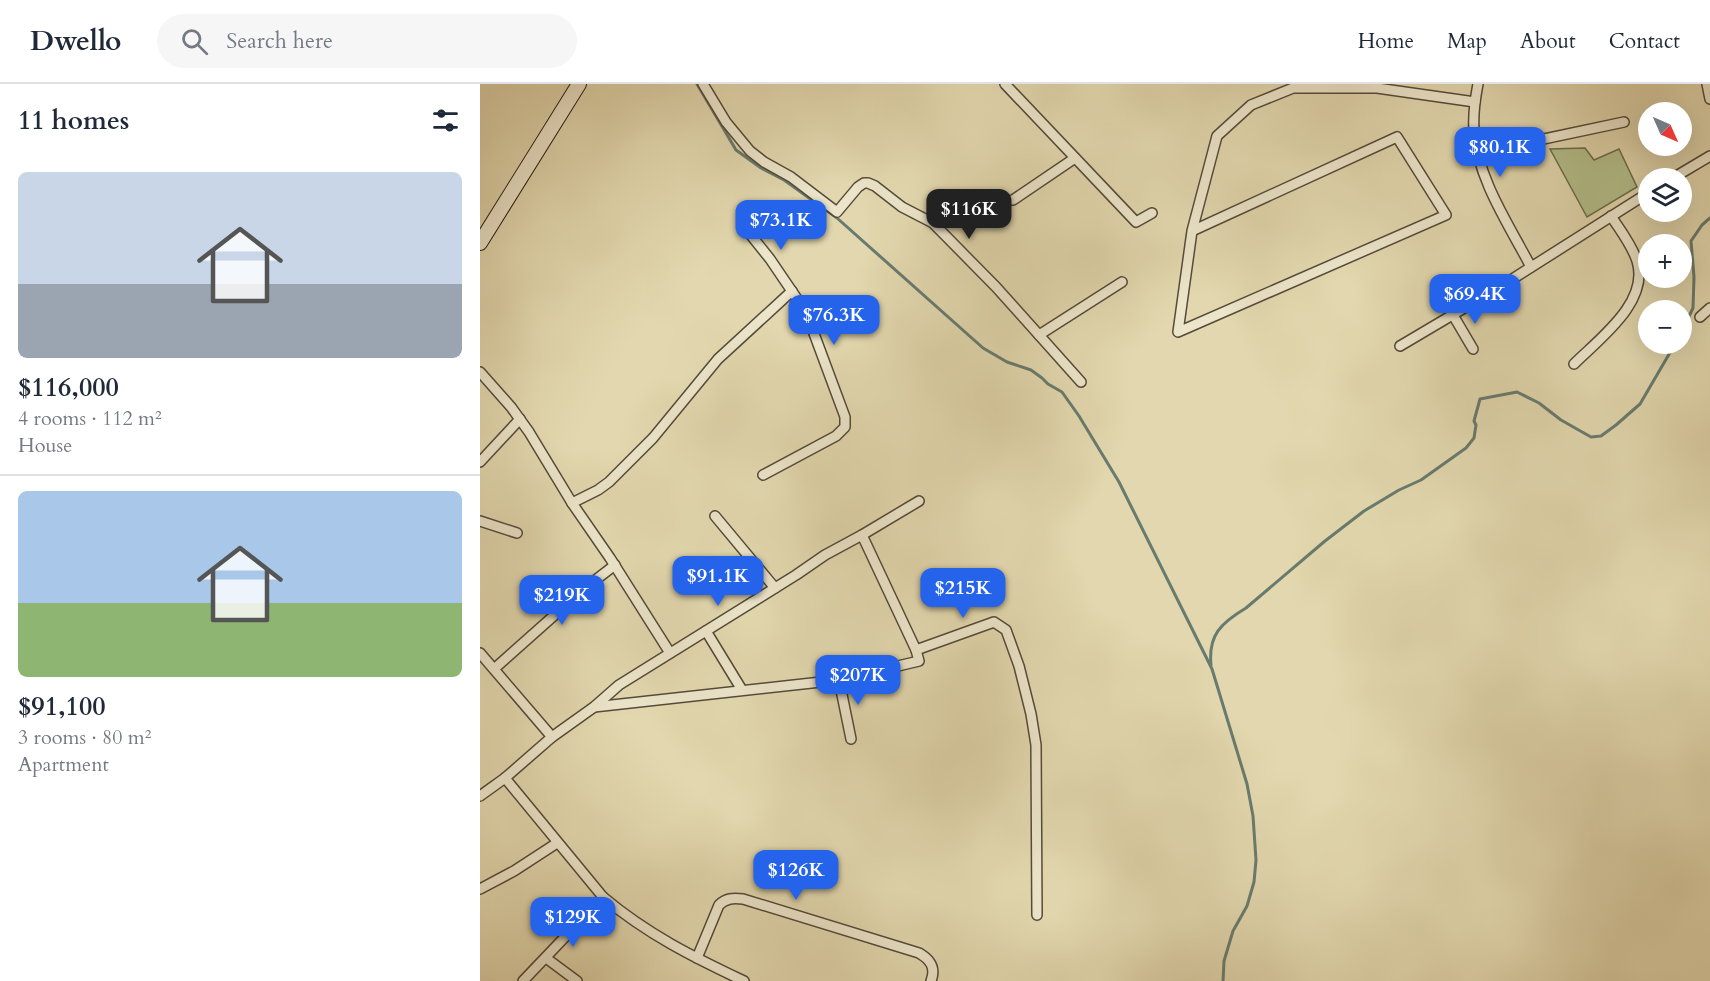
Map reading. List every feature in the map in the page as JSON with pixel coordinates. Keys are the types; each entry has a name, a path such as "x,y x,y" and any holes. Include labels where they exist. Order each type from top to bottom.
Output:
{"main road":[{"path":"480,243 579,84"}],"street":[{"path":"703,84 726,122 750,151 791,177 837,212 858,187 868,183 902,207 933,223 996,287 1081,382"},
{"path":"1005,84 1136,222 1152,213"},
{"path":"1478,84 1474,131 1478,153 1491,189 1531,267"},
{"path":"1707,84 1710,99"},
{"path":"1192,231 1397,137 1446,216 1179,332 1192,231 1217,136 1251,105 1293,88 1377,88 1475,102"},
{"path":"1478,153 1624,122"},
{"path":"1690,168 1710,156"},
{"path":"1013,200 1075,158"},
{"path":"1400,346 1503,285 1638,199"},
{"path":"1574,364 1624,313 1638,287 1640,273 1637,259 1611,216"},
{"path":"746,229 763,249 809,318 845,417 845,427 836,436 763,475"},
{"path":"1039,335 1122,282"},
{"path":"572,503 609,482 653,438 718,359 792,291"},
{"path":"1700,317 1710,308"},
{"path":"1453,315 1473,349"},
{"path":"480,372 534,439 572,503 615,565 670,653"},
{"path":"480,462 520,419"},
{"path":"480,796 619,685 825,555 919,501"},
{"path":"715,516 775,588"},
{"path":"480,521 517,533"},
{"path":"594,707 839,680 919,661 916,650 862,535"},
{"path":"494,669 585,588 615,565"},
{"path":"916,650 994,622 1006,630 1019,666 1036,745 1037,915"},
{"path":"706,631 742,690"},
{"path":"480,653 552,737"},
{"path":"839,680 851,739"},
{"path":"504,778 603,897 651,933 744,981"},
{"path":"480,889 514,871 557,843"},
{"path":"523,981 603,897"},
{"path":"697,958 719,905 732,898 748,900 919,953 931,962 933,970 931,981"},
{"path":"546,957 577,981"}],"green space":[{"path":"1585,148 1594,160 1619,149 1637,187 1587,217 1550,149"}],"waterway":[{"path":"697,84 736,150 761,168 784,180 837,218 983,348 1007,362 1031,370 1062,392 1119,482 1212,669 1247,784 1253,816 1256,860 1254,882 1247,906 1233,931 1224,961 1223,981"},
{"path":"1692,310 1694,277 1691,241 1710,218"},
{"path":"1211,665 1214,638 1230,619 1364,511 1421,480 1466,448 1474,438 1476,425 1474,421 1480,399 1517,392 1539,403 1561,420 1591,437 1601,436 1640,404 1669,354"}]}
